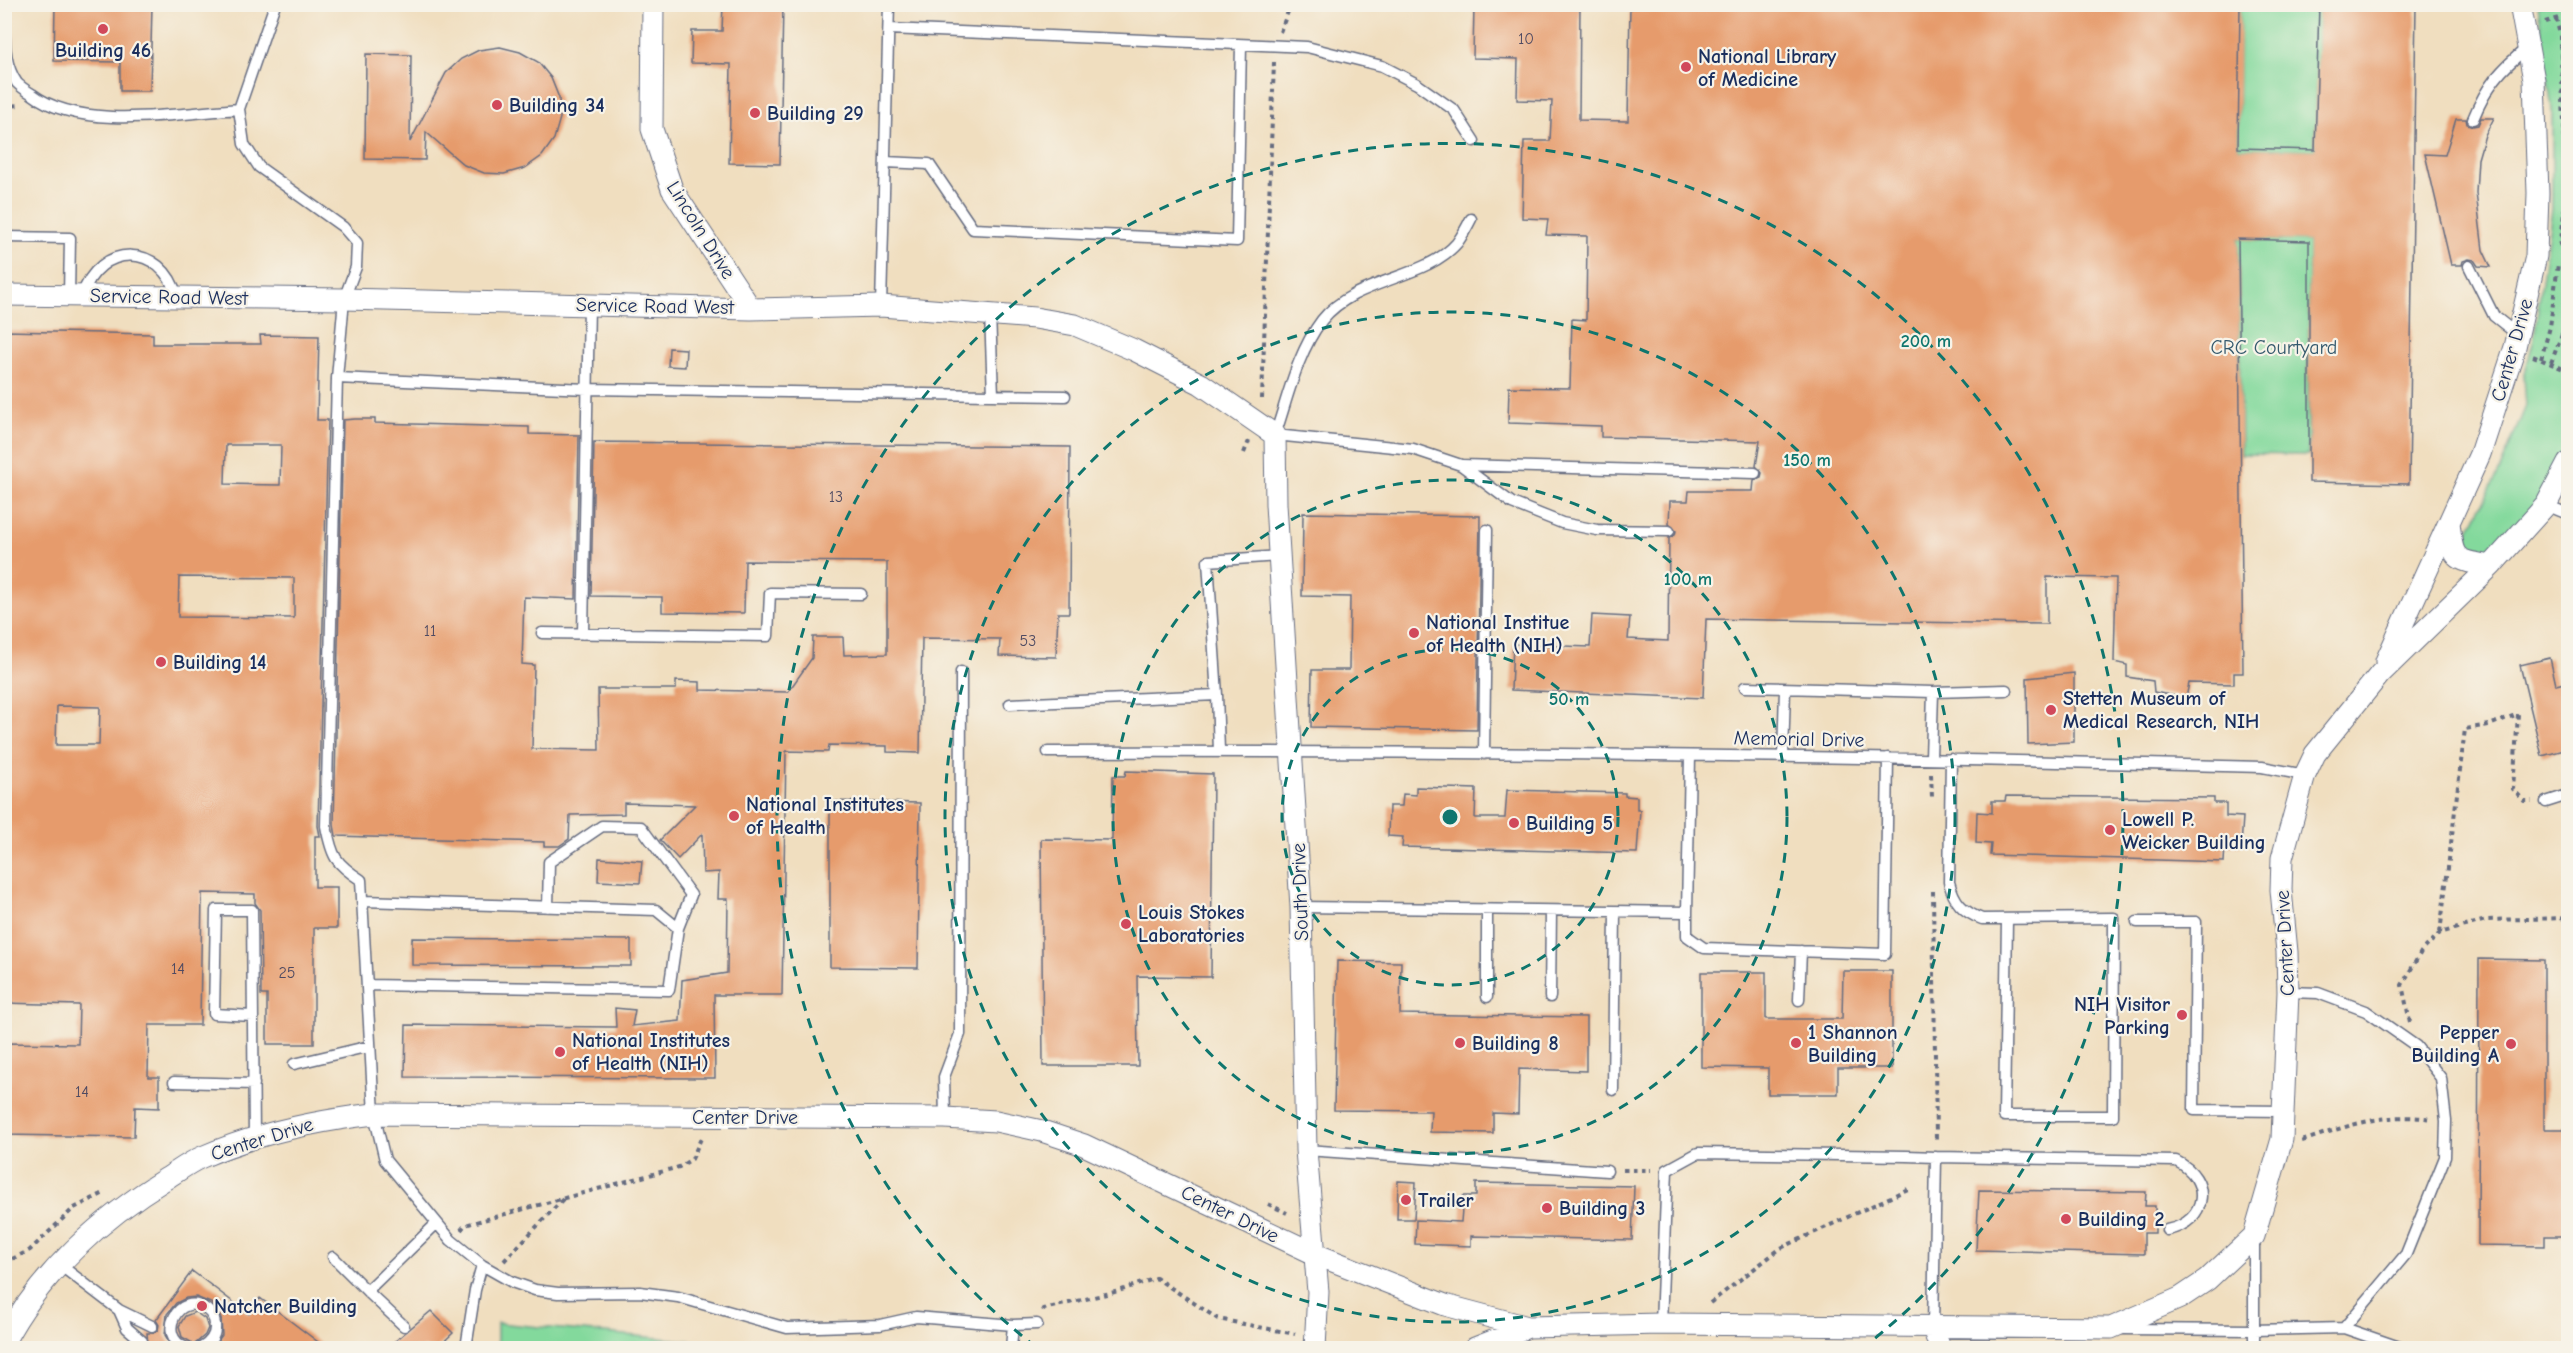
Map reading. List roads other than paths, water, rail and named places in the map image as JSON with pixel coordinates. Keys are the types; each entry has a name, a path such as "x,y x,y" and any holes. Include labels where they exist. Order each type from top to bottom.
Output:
{"street":[{"name":"Lincoln Drive","path":"653,4 652,129 672,189 751,309"},
{"name":"Center Drive","path":"2380,674 2480,454 2518,335 2536,256 2538,204 2534,80 2520,4"},
{"name":"Service Road West","path":"4,295 344,299 751,309 881,306 990,313 1076,325 1115,341 1201,384 1275,435"},
{"name":"South Drive","path":"1275,435 1301,908 1306,1150 1318,1292 1316,1343"},
{"name":"Center Drive","path":"4,1342 36,1294 60,1265 102,1223 138,1196 199,1158 254,1137 329,1119 374,1114 945,1118 996,1121 1042,1131 1084,1144 1315,1254 1446,1305 1528,1327 1661,1324 2111,1328 2180,1298 2207,1280 2254,1236 2282,1139 2288,952 2281,890 2282,858 2305,775 2315,754 2380,674 2491,566 2546,505 2568,463"},
{"path":"2449,521 2452,548 2457,557 2463,561 2491,566"},
{"name":"Center Drive","path":"1475,1348 1528,1327"},
{"path":"1933,1328 1940,1348"}],"lane":[{"path":"275,4 239,109 244,144 259,167 344,226 357,243 356,267 344,299 337,378 326,826 331,854 347,871 362,880 374,1114 384,1160 451,1240 493,1272 535,1290 558,1293 640,1292 678,1297 787,1328 880,1325 916,1317 1013,1325 1037,1324"},
{"path":"881,306 889,4"},
{"path":"4,16 5,56 18,84 45,104 66,112 117,117 239,109"},
{"path":"889,29 1307,47 1382,66 1417,84 1454,110 1474,141"},
{"path":"885,162 929,164 973,229 1237,240 1241,45"},
{"path":"2473,118 2490,83 2503,67 2528,46"},
{"path":"1471,219 1456,244 1433,261 1347,298 1323,319 1303,351 1275,435 1413,449 1461,465 1755,473"},
{"path":"4,237 70,238 75,296"},
{"path":"75,296 96,269 108,260 123,255 138,256 152,261 164,270 173,282 177,297"},
{"path":"2469,266 2494,316 2518,335"},
{"path":"583,634 589,305"},
{"path":"990,313 993,395"},
{"path":"337,378 588,389 1065,396"},
{"path":"1461,465 1512,503 1562,523 1598,531 1669,531"},
{"path":"2546,505 2568,514"},
{"path":"1484,754 1487,530"},
{"path":"1219,751 1208,561 1280,556"},
{"path":"542,633 768,636 770,593 861,594"},
{"path":"945,1118 944,1077 960,1034 961,672"},
{"path":"1745,687 1933,692 2006,690"},
{"path":"1784,757 1785,688"},
{"path":"1931,758 1933,692"},
{"path":"1010,704 1217,695"},
{"name":"Memorial Drive","path":"1048,752 1219,751 1931,758 2262,767 2305,775"},
{"path":"1690,756 1687,936 1704,948 1885,954 1888,758"},
{"path":"1952,759 1949,882 1952,895 1959,906 1969,915 1982,920 2114,918 2113,1116 2004,1116 2007,920"},
{"path":"2546,802 2568,795"},
{"path":"367,985 669,990 678,928 692,895 641,827 602,826 549,862 548,907"},
{"path":"363,901 656,910 678,928"},
{"path":"1301,908 1687,912"},
{"path":"253,1016 213,1014 216,910 252,910 254,1084 254,1137"},
{"path":"1487,910 1487,997"},
{"path":"1550,997 1551,911"},
{"path":"1613,1090 1615,912"},
{"path":"2137,921 2196,922 2194,1110 2284,1111"},
{"path":"1799,1000 1801,951"},
{"path":"2288,992 2318,993 2366,1011 2416,1046 2442,1078 2446,1121 2445,1157 2406,1254 2344,1328"},
{"path":"294,1064 370,1046"},
{"path":"174,1082 254,1084"},
{"path":"1306,1150 1607,1171"},
{"path":"1661,1324 1667,1170 1698,1153 2176,1161 2194,1173 2201,1194 2200,1205 2188,1223 2167,1230"},
{"path":"1933,1328 1936,1157"},
{"path":"367,1291 437,1223"},
{"name":"Center Drive","path":"2111,1328 2254,1329 2254,1236"},
{"path":"333,1257 404,1326"},
{"path":"60,1265 119,1310 152,1326"},
{"path":"466,1348 475,1290 482,1265"},
{"path":"186,1348 175,1342 171,1320 181,1308 196,1305 209,1312 215,1326 212,1340 201,1348"},
{"path":"119,1310 127,1328 142,1341"},
{"path":"1011,1348 1013,1325"},
{"path":"2254,1348 2254,1329 2344,1328 2402,1348"}],"place":[{"name":"Building 46","path":"103,29"},
{"name":"National Library of Medicine","path":"1686,67"},
{"name":"Building 34","path":"497,105"},
{"name":"Building 29","path":"755,113"},
{"name":"National Institue of Health (NIH)","path":"1414,633"},
{"name":"Building 14","path":"161,662"},
{"name":"Stetten Museum of Medical Research, NIH","path":"2051,710"},
{"name":"National Institutes of Health","path":"734,816"},
{"name":"Building 5","path":"1514,823"},
{"name":"Lowell P. Weicker Building","path":"2110,830"},
{"name":"Louis Stokes Laboratories","path":"1126,924"},
{"name":"NIH Visitor Parking","path":"2182,1015"},
{"name":"Building 8","path":"1460,1043"},
{"name":"1 Shannon Building","path":"1796,1043"},
{"name":"Pepper Building A","path":"2511,1044"},
{"name":"National Institutes of Health (NIH)","path":"560,1052"},
{"name":"Trailer","path":"1406,1200"},
{"name":"Building 3","path":"1547,1208"},
{"name":"Building 2","path":"2066,1219"},
{"name":"Natcher Building","path":"202,1306"}],"park label":[{"name":"CRC Courtyard","path":"2274,347"}]}
